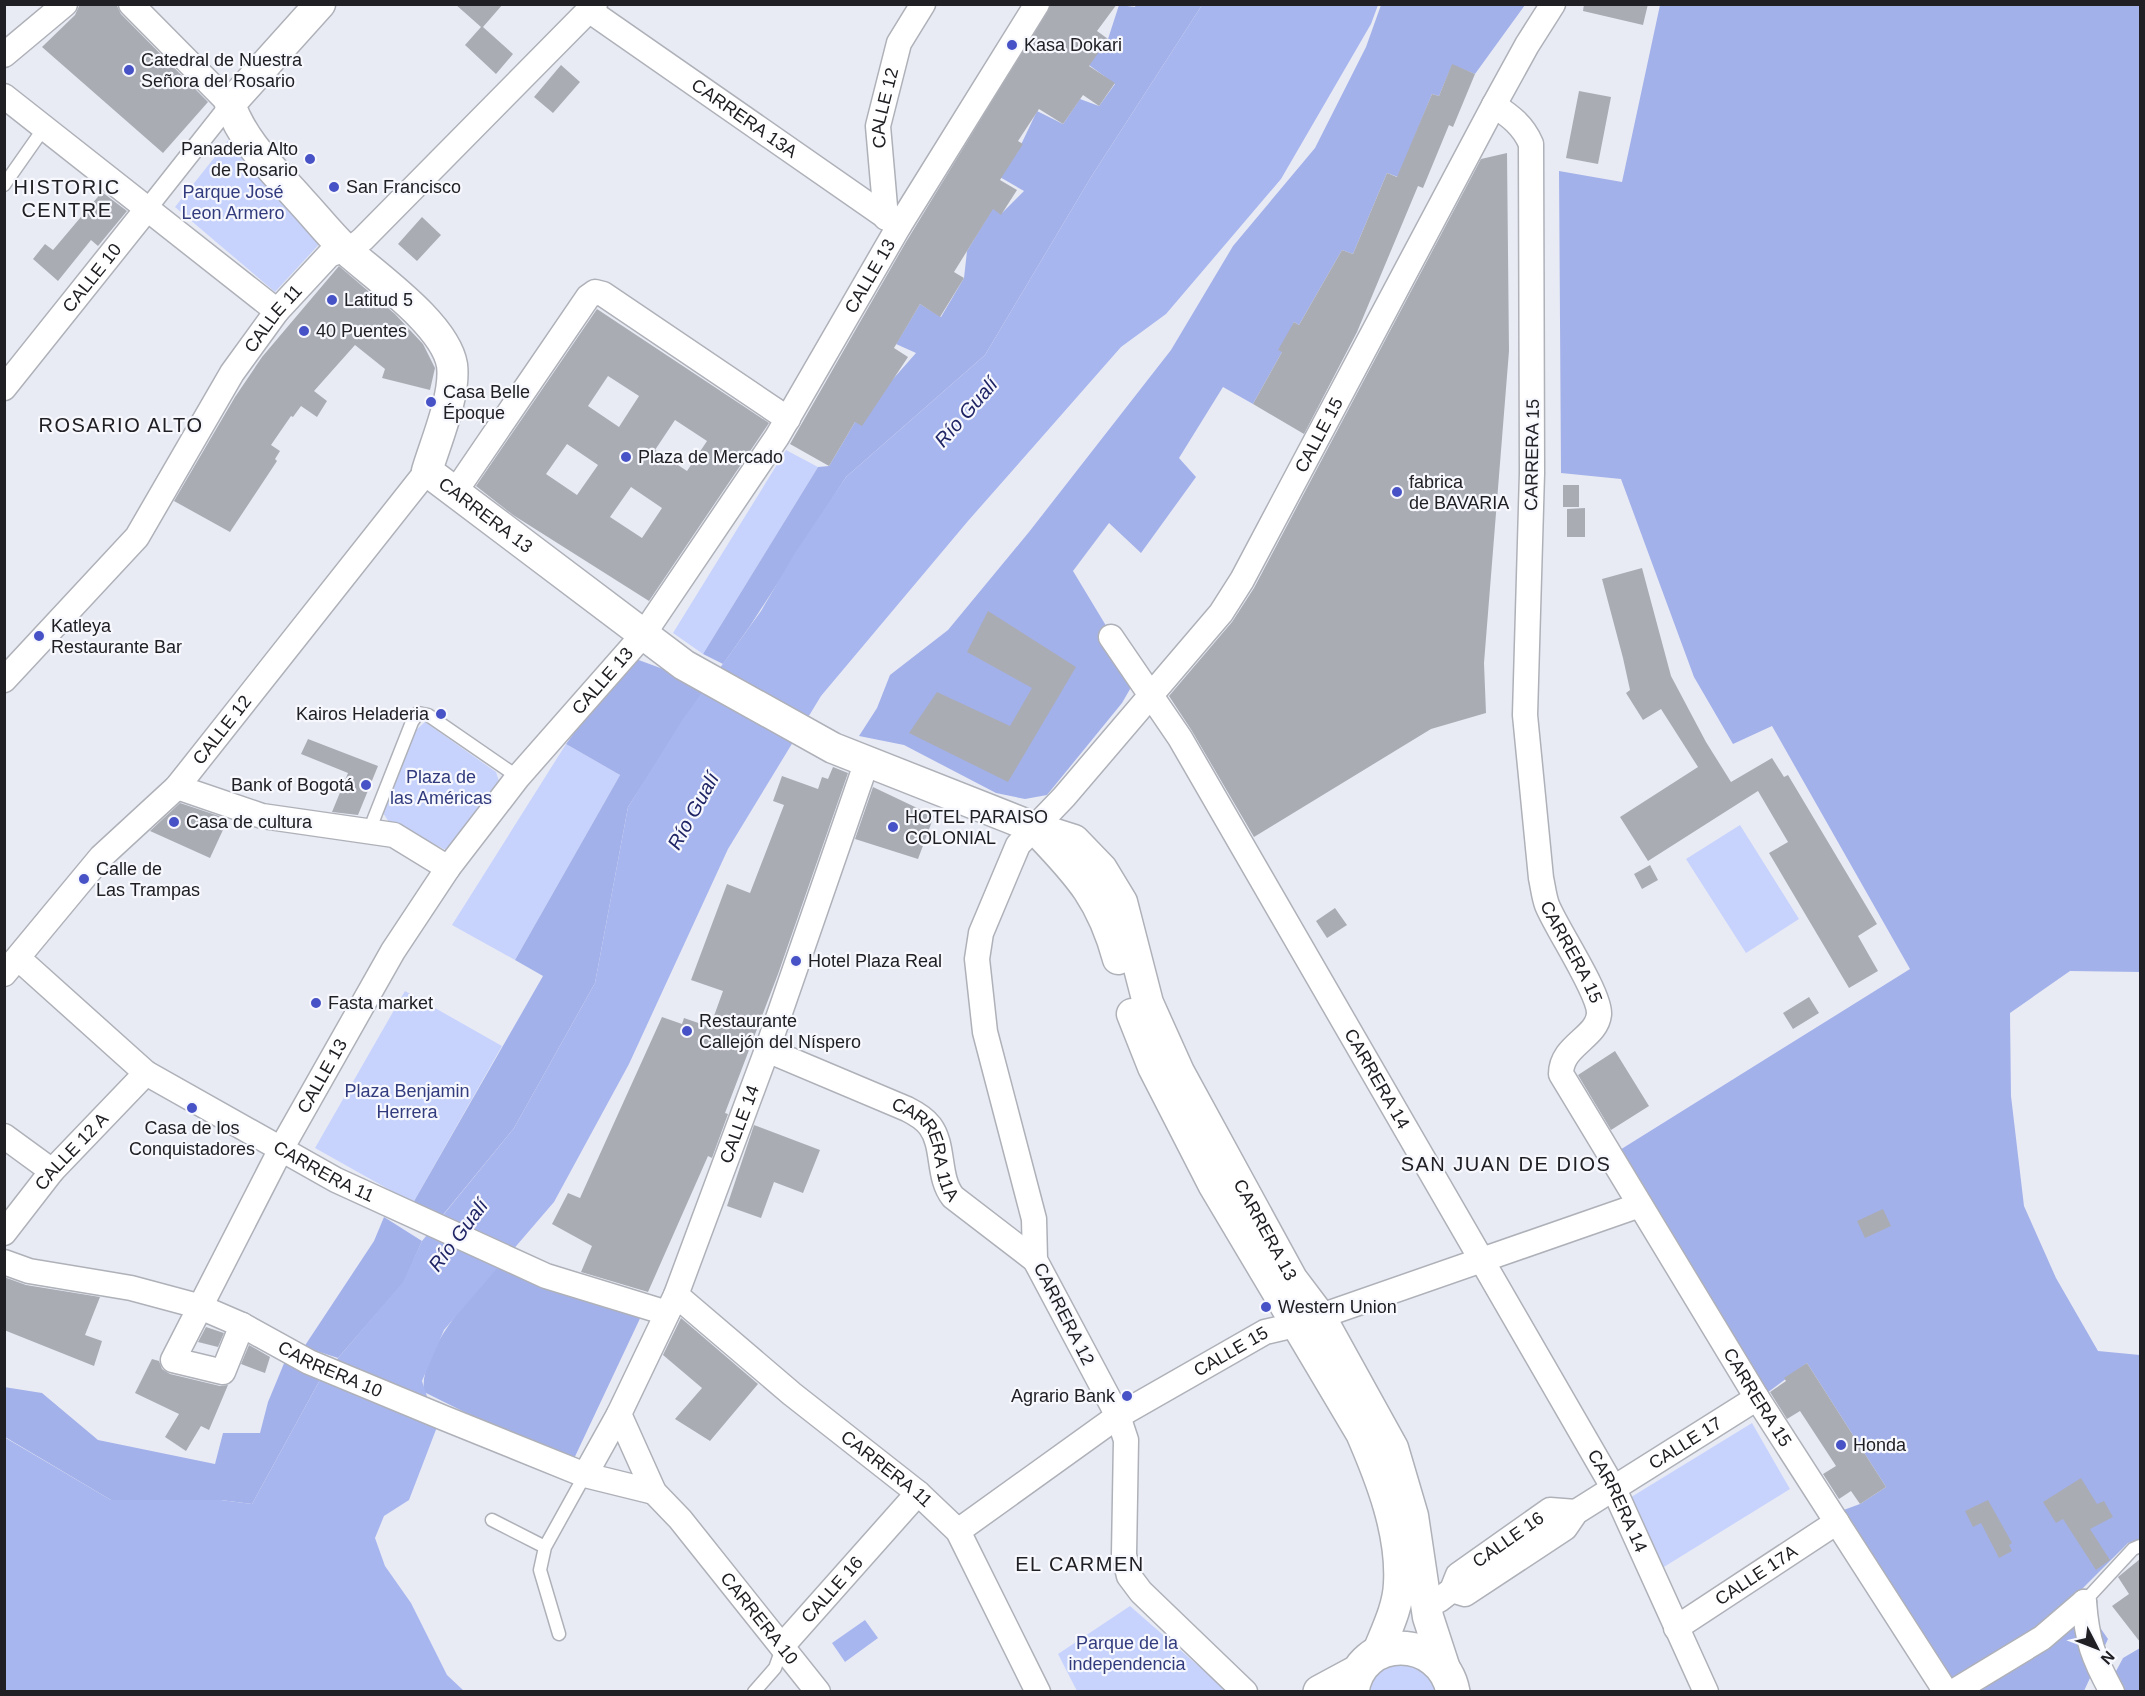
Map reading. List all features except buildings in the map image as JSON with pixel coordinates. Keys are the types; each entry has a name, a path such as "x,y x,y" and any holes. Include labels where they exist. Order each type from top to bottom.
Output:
{"highway":[{"path":"1320,1692 1363,1672 1391,1648 1406,1647 1434,1658 1452,1683"}],"street":[{"path":"4,55 65,4"},
{"name":"CARRERA 13","path":"131,4 230,104 236,122 246,138 344,248 403,298 446,349 452,364 452,382 427,471 684,665 833,748 1034,827 1094,895 1112,936 1134,1020 1153,1066 1213,1184 1394,1449 1413,1515 1434,1640 1452,1683"},
{"name":"CALLE 10","path":"4,388 230,104 320,4"},
{"name":"CALLE 12","path":"892,222 878,126 899,43 923,4"},
{"name":"CALLE 13","path":"242,1325 223,1372 173,1359 198,1306 281,1149 393,951 448,868 518,777 643,635 788,419 892,222 1037,4"},
{"name":"CALLE 15","path":"1034,827 1064,797 1221,613 1242,580 1494,105 1553,4"},
{"name":"CARRERA 13A","path":"589,7 892,222"},
{"name":"CALLE 11","path":"4,680 137,537 232,373 277,311 329,255 357,244 363,239 589,7"},
{"path":"4,96 277,311"},
{"name":"CARRERA 15","path":"1494,105 1516,120 1526,131 1531,144 1532,461 1525,715 1541,878 1547,904 1599,1012 1597,1022 1563,1059 1561,1074 1756,1398 1946,1692"},
{"path":"454,492 588,297 595,292 603,294 788,419"},
{"name":"CALLE 12","path":"12,967 67,896 101,857 177,787 427,471"},
{"name":"CARRERA 14","path":"1111,637 1186,748 1614,1489 1706,1692"},
{"name":"CALLE 14","path":"585,1475 619,1414 671,1304 767,1050 867,761"},
{"path":"177,787 262,816 394,835 448,868"},
{"name":"CARRERA 12","path":"1034,827 1018,845 981,933 977,959 985,1032 1034,1219 1035,1260 1118,1416 1126,1440 1124,1555 1129,1576 1141,1592 1245,1692"},
{"name":"CARRERA 11","path":"12,967 146,1073 281,1149 379,1200 546,1276 671,1304 792,1394 918,1493 958,1531 1038,1692"},
{"name":"CARRERA 11A","path":"767,1050 907,1109 921,1118 934,1133 946,1185 953,1197 1035,1260"},
{"name":"CALLE 12 A","path":"4,1233 52,1171 146,1073"},
{"path":"4,1136 52,1171"},
{"name":"CALLE 15","path":"958,1531 1118,1416 1265,1332 1307,1321 1640,1205"},
{"name":"CARRERA 10","path":"4,1262 29,1271 131,1288 198,1306 242,1325 309,1362 444,1418 585,1475 654,1492"},
{"name":"CARRERA 13","path":"1307,1321 1377,1471 1398,1554 1399,1584 1395,1609 1363,1672"},
{"name":"CALLE 17","path":"1614,1489 1756,1398"},
{"name":"CARRERA 10","path":"619,1414 654,1492 680,1519 783,1645 818,1692"},
{"name":"CALLE 16","path":"1428,1608 1452,1590 1458,1575 1550,1510 1576,1512 1614,1489"},
{"name":"CALLE 16","path":"783,1645 918,1493"},
{"name":"CALLE 17A","path":"1676,1628 1837,1522"},
{"path":"1953,1692 2042,1638 2084,1602"},
{"path":"2084,1602 2086,1636 2096,1662 2112,1692"}],"lane":[{"path":"4,185 44,128"},
{"path":"369,831 412,722 418,713 428,715 518,777"},
{"path":"559,1634 540,1570 545,1547 585,1475"},
{"path":"492,1520 545,1547"},
{"path":"2084,1602 2133,1549 2140,1546"},
{"name":"CALLE 16","path":"754,1692 775,1668 783,1645"}],"green space":[{"name":"Parque José Leon Armero","path":"230,138 324,239 275,292 175,207"},
{"path":"786,450 818,467 703,654 673,633"},
{"name":"Plaza de las Américas","path":"425,722 496,772 499,781 450,852 389,822 383,813 416,730"},
{"path":"566,744 620,775 515,960 452,925"},
{"path":"1740,825 1799,919 1746,953 1686,859"},
{"name":"Plaza Benjamin Herrera","path":"405,991 502,1046 413,1203 315,1148"},
{"path":"1752,1423 1790,1489 1659,1570 1628,1499"},
{"name":"Parque de la independencia","path":"1130,1606 1226,1690 1077,1691 1058,1654"},
{"path":"1399,1662 1412,1666 1426,1675 1436,1692 1364,1692 1377,1671"}],"shaded area":[{"path":"1136,4 1202,5 1091,177 985,355 846,477 723,664 703,654 818,467 829,466 855,422 916,353 896,344 920,304 941,317 964,278 967,251 993,208 1001,214 1024,191 979,165 1017,153 1037,111 1063,124 1080,99 1099,106 1115,84 1056,41 1099,52 1108,39 1119,5 1135,7"},
{"path":"1381,5 1525,5 1475,74 1452,65 1439,96 1432,94 1398,177 1387,173 1353,254 1342,250 1299,325 1294,322 1282,352 1253,404 1223,387 1179,458 1196,477 1141,553 1109,523 1073,571 1137,677 1122,703 1047,795 1025,799 996,793 904,745 859,736 877,708 890,675 948,630 1029,532 1171,350 1233,246 1315,148 1366,47"},
{"path":"1660,5 2140,5 2140,972 2070,971 2010,1013 2011,1096 2024,1206 2056,1278 2098,1351 2140,1355 2140,1539 2128,1543 2038,1633 1949,1685 1838,1512 1860,1504 1886,1487 1807,1363 1763,1396 1615,1153 1910,969 1772,726 1733,744 1694,677 1621,479 1561,473 1559,171 1622,182"},
{"path":"636,659 690,679 704,690 628,807 595,983 514,1128 442,1216 413,1203 543,976 515,960 620,775 566,744 615,678"},
{"path":"384,1217 422,1241 404,1282 338,1358 304,1347 374,1241"},
{"path":"502,1261 644,1310 571,1465 424,1392 425,1376 439,1340 464,1304"},
{"path":"285,1361 321,1378 252,1504 221,1500 111,1500 5,1437 4,1387 42,1393 98,1440 215,1464 223,1433 260,1433 268,1402"},
{"path":"2081,1613 2099,1626 2108,1639 2084,1691 1969,1692"},
{"path":"2140,1648 2140,1691 2105,1692 2123,1658"}],"water":[{"name":"Río Gualí","path":"1202,5 1378,5 1371,24 1281,179 1166,314 1121,347 968,521 821,696 728,849 629,1064 554,1202 444,1330 422,1381 437,1427 409,1500 384,1516 375,1538 385,1566 411,1603 447,1675 464,1691 5,1691 4,1437 111,1500 221,1500 252,1504 321,1378 403,1282 422,1241 514,1128 595,983 628,807 683,719 761,611 795,553 846,477 985,355 1091,177"},
{"path":"865,1620 878,1638 845,1662 832,1643"}],"place":[{"name":"Kasa Dokari","path":"1012,45"},
{"name":"Catedral de Nuestra Señora del Rosario","path":"129,70"},
{"name":"Panaderia Alto de Rosario","path":"310,159"},
{"name":"San Francisco","path":"334,187"},
{"name":"Latitud 5","path":"332,300"},
{"name":"40 Puentes","path":"304,331"},
{"name":"Casa Belle Époque","path":"431,402"},
{"name":"Plaza de Mercado","path":"626,457"},
{"name":"fabrica de BAVARIA","path":"1397,492"},
{"name":"Katleya Restaurante Bar","path":"39,636"},
{"name":"Kairos Heladeria","path":"441,714"},
{"name":"Bank of Bogotá","path":"366,785"},
{"name":"Casa de cultura","path":"174,822"},
{"name":"HOTEL PARAISO COLONIAL","path":"893,827"},
{"name":"Calle de Las Trampas","path":"84,879"},
{"name":"Hotel Plaza Real","path":"796,961"},
{"name":"Fasta market","path":"316,1003"},
{"name":"Restaurante Callejón del Níspero","path":"687,1031"},
{"name":"Casa de los Conquistadores","path":"192,1108"},
{"name":"Western Union","path":"1266,1307"},
{"name":"Agrario Bank","path":"1127,1396"},
{"name":"Honda","path":"1841,1445"}],"district":[{"name":"HISTORIC CENTRE","path":"67,198"},
{"name":"ROSARIO ALTO","path":"121,425"},
{"name":"SAN JUAN DE DIOS","path":"1506,1164"},
{"name":"EL CARMEN","path":"1080,1564"}]}
